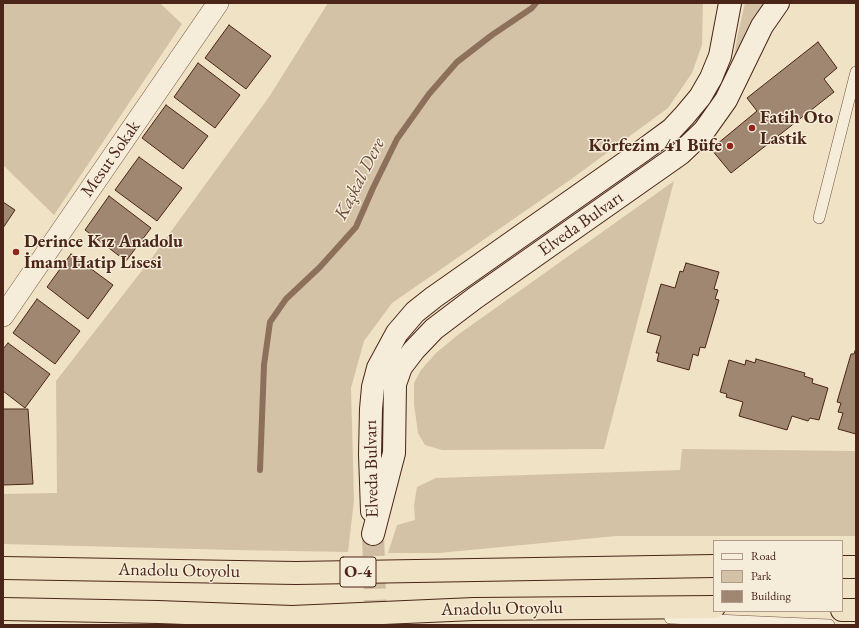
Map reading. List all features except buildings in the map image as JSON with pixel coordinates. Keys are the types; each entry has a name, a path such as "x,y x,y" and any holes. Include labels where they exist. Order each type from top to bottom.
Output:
{"highway":[{"name":"Anadolu Otoyolu","path":"3,568 296,573 713,566"},
{"path":"843,567 856,567"},
{"name":"Anadolu Otoyolu","path":"3,609 158,612 292,617 474,608 713,607"},
{"path":"843,610 856,610"}],"main road":[{"name":"Elveda Bulvarı","path":"730,3 720,56 711,78 700,97 672,129 636,156 434,297 415,312 397,332 378,368 373,387 370,454 373,534 394,453 395,384 401,367 434,329 475,298 680,154 704,131 726,100 762,26 778,3"}],"street":[{"name":"Mesut Sokak","path":"3,316 218,3"}],"lane":[{"path":"819,218 856,72"},
{"path":"474,608 829,625"}],"green space":[{"path":"3,3 160,3 182,24 54,215 3,165"},
{"path":"328,3 703,3 702,45 692,73 668,108 570,180 392,303 364,341 351,388 354,500 348,552 3,544 3,494 57,493 56,381 151,259 269,97"},
{"path":"745,3 765,4 734,57 738,33"},
{"path":"674,181 604,449 442,450 425,445 418,433 414,404 414,383 421,370 436,353 459,334"},
{"path":"682,449 856,451 856,536 616,536 439,553 388,553 397,525 415,520 414,505 417,487 436,478 680,470"}],"waterway":[{"name":"Kaşkal Dere","path":"260,470 264,365 270,322 286,299 320,267 356,227 397,139 429,94 457,62 492,35 532,8 536,3"}],"tunnel":[{"path":"373,534 376,625"}],"place":[{"name":"Fatih Oto Lastik","path":"752,128"},
{"name":"Körfezim 41 Büfe","path":"730,146"},
{"name":"Derince Kız Anadolu İmam Hatip Lisesi","path":"16,252"}]}
